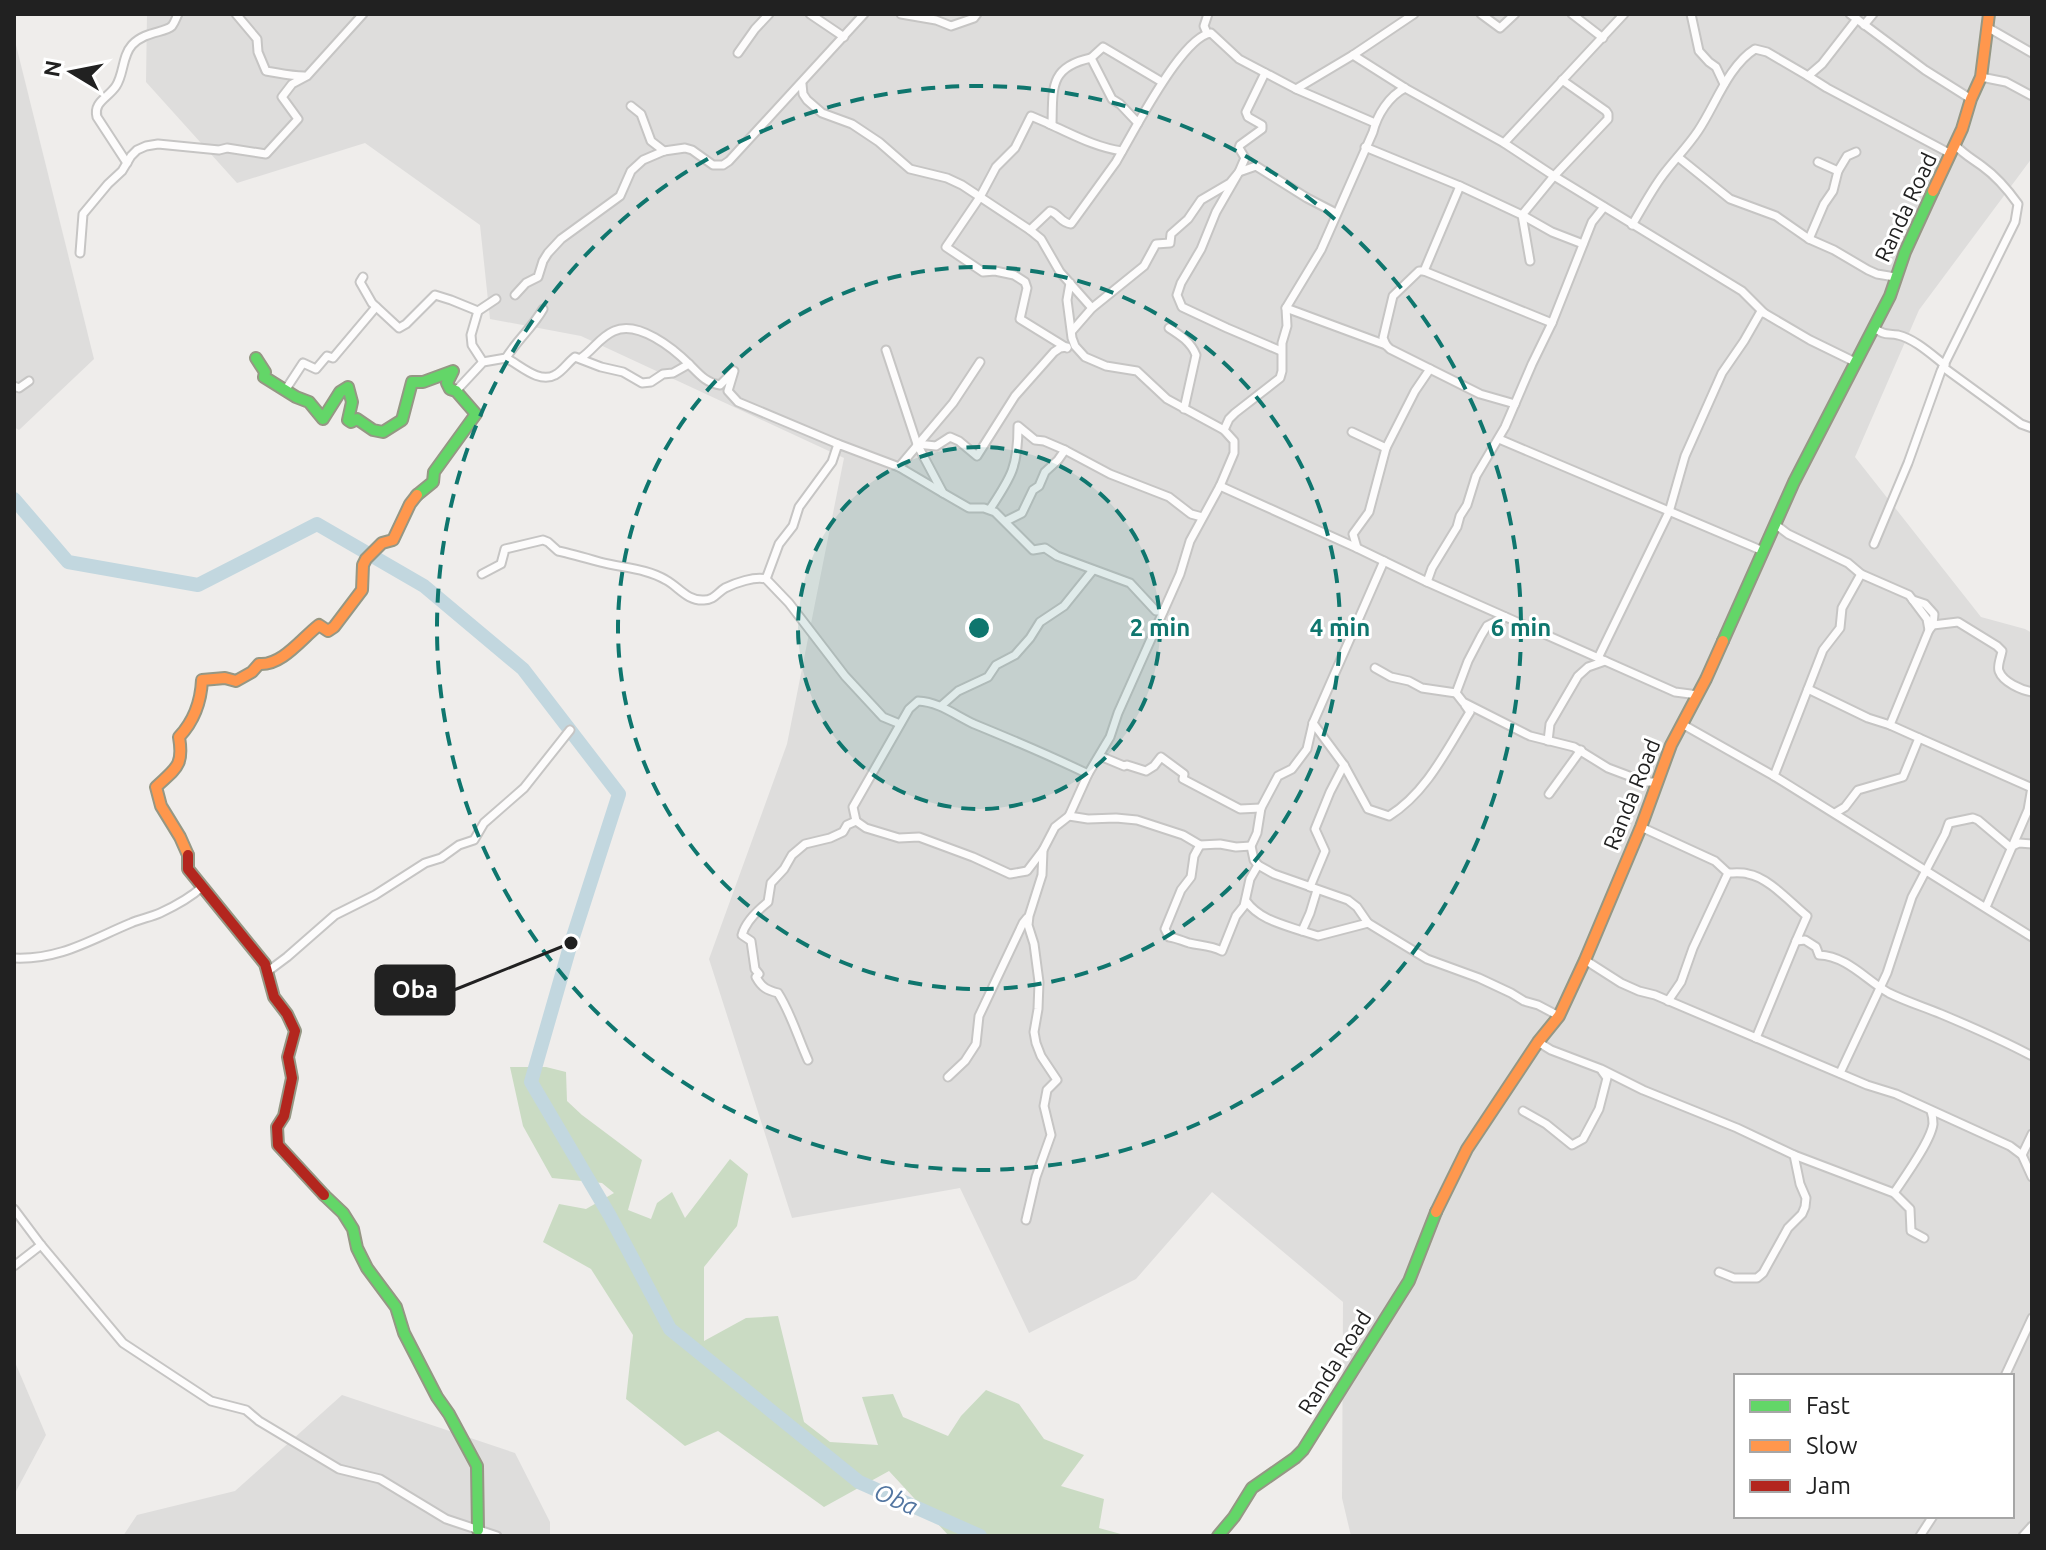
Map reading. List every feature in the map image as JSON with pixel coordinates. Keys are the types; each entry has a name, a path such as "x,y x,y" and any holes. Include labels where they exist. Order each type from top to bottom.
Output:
{"street":[{"path":"127,163 96,111 99,103 117,85 127,51 144,35 171,27 178,14"},
{"path":"236,14 257,39 258,52 266,71 307,76"},
{"path":"80,253 83,214 137,150 158,144 266,154 298,119 282,97 292,84 307,76 363,14"},
{"path":"738,53 769,14"},
{"path":"810,14 844,37"},
{"path":"515,295 526,283 538,277 543,261 561,239 614,202 624,190 631,171 643,160 664,151 685,148 713,165 723,165 729,161 864,14"},
{"path":"901,14 951,26 977,14"},
{"path":"1207,33 1204,26 1208,14"},
{"path":"1296,89 1414,14"},
{"path":"1481,14 1500,28 1515,14"},
{"path":"1572,14 1603,38"},
{"path":"1504,143 1624,14"},
{"path":"1691,14 1699,51 1716,67 1724,84"},
{"path":"1808,76 1822,64 1857,19 1873,14"},
{"name":"Randa Road","path":"1218,1536 1252,1488 1303,1450 1409,1281 1435,1213 1467,1149 1538,1042 1559,1016 1641,827 1671,745 1698,695 1775,524 1890,296 1905,252 1954,150 1981,77 1989,14"},
{"path":"1857,19 1925,70 1971,99"},
{"path":"1987,27 2032,53"},
{"path":"1030,230 1050,211 1065,224 1071,224 1104,180 1162,82 1196,39 1207,33 1211,33 1239,59 1265,73 1375,123"},
{"path":"1031,116 1052,125 1054,82 1059,73 1076,61 1091,58 1103,47 1162,82"},
{"path":"1632,225 1661,177 1696,134 1724,84 1748,53 1755,49 1767,52 1827,88 1983,166 2006,188 2018,204 2015,222 1944,366 1874,544"},
{"path":"1353,55 1504,143 1742,291 1764,313 1855,362"},
{"path":"1091,58 1112,99 1138,123"},
{"path":"1265,73 1246,112 1248,117 1262,125 1262,129 1240,145 1245,158 1177,295 1182,307 1281,351"},
{"path":"1981,77 2006,82 2032,96"},
{"path":"1530,261 1522,215 1608,119 1608,114 1562,80"},
{"path":"802,84 803,94 814,108 852,124 910,169 947,178 1030,230 1041,239 1051,258 1092,308"},
{"path":"1224,430 1235,413 1280,378 1281,351 1287,326 1286,308 1321,250 1378,116 1405,88"},
{"path":"631,106 641,114 651,141 664,151"},
{"path":"1031,116 1088,143 1122,151"},
{"path":"1031,116 1015,148 996,167 946,247 983,272 1014,275 1025,282 1027,288 1020,319 1085,357 1106,366 1137,371 1160,394 1232,436 1234,453 1190,541 1180,574 1110,737 1088,774 1069,816 1055,827 1027,871 1010,874 919,837 899,838 866,828 856,821 853,807 909,709 918,701 933,702 1088,774"},
{"path":"1365,147 1460,186 1583,244"},
{"path":"1809,239 1833,191 1838,171 1847,156 1856,152"},
{"path":"1678,157 1730,199 1776,216 1809,239 1868,270 1895,277"},
{"path":"1818,162 1838,171"},
{"path":"1072,332 1092,308 1144,266 1156,244 1170,243 1171,234 1188,219 1201,200 1230,183 1239,172 1256,166 1336,213"},
{"path":"1424,271 1460,186"},
{"path":"1427,582 1457,527 1476,476 1499,439 1552,323 1592,222 1604,207"},
{"path":"1515,404 1480,394 1390,349 1383,338 1393,296 1416,272 1424,271 1552,323"},
{"path":"363,277 360,282 376,307 399,328 435,295 478,311"},
{"path":"1070,283 1067,300 1071,347"},
{"path":"483,362 472,345 471,335 478,311 496,299"},
{"path":"286,389 303,363 316,369 327,356 333,358 376,307"},
{"path":"1286,308 1386,345"},
{"path":"506,358 534,325 543,309"},
{"path":"1548,741 1550,724 1578,676 1602,659 1669,512 1685,456 1722,373 1756,317 1764,313"},
{"path":"1873,327 1883,334 1898,335 1925,350 2021,424 2032,428"},
{"path":"1169,328 1183,337 1196,355 1184,409"},
{"path":"581,358 617,329 645,332 712,384 720,385 734,371 728,391 738,402 899,467 969,508 990,509 1006,521 1029,548 1045,548 1057,556 1130,583 1156,611 1163,611"},
{"path":"917,444 936,446 950,437 977,456 1015,396 1054,352 1071,347"},
{"path":"886,350 917,444 943,493"},
{"path":"456,391 483,362 506,358 535,375 548,378 575,357 581,358 623,372 642,383 651,382 689,364"},
{"path":"256,358 265,372 264,377 309,402 323,419 340,392 348,387 352,402 348,420 357,419 373,430 383,432 402,420 412,382 423,383 441,373 453,371 447,383 450,389 456,391 476,414 434,472 433,482 417,495 405,512 393,540 382,543 366,559 362,590 339,621 328,631 319,625 302,643 269,665 259,664 236,681 225,678 202,680 201,697 189,726 179,737 182,755 176,768 156,787 160,803 189,852 188,869 265,964 274,997 295,1031 288,1057 291,1086 284,1116 277,1127 278,1145 343,1213 353,1229 357,1248 367,1268 396,1307 404,1333 477,1466 478,1530"},
{"path":"899,467 953,403 980,362"},
{"path":"1357,548 1353,534 1369,512 1386,448 1430,369"},
{"path":"14,386 19,388 29,381"},
{"path":"990,509 1015,467 1018,426 1035,440 1044,441 1110,474 1169,497 1191,514 1202,517"},
{"path":"1352,432 1386,448"},
{"path":"1499,439 1763,551"},
{"path":"766,579 779,544 793,526 799,507 832,462 838,444"},
{"path":"1006,521 1022,513 1045,472 1065,450"},
{"path":"1220,486 1675,692 1698,695"},
{"path":"1775,524 1788,534 1848,563 1861,574 1904,591 1927,619 1931,628 1890,725"},
{"path":"482,574 501,564 505,549 543,540 558,551 645,571 669,581 698,600 716,597 725,588 748,580 766,579 789,603 845,676 883,717 900,724"},
{"path":"1384,561 1313,723 1307,749 1292,769 1278,776 1261,808 1257,833 1251,846 1254,860 1274,874 1348,900 1368,923 1438,965 1479,978 1559,1016"},
{"path":"941,706 958,691 988,677 996,665 1015,655 1040,622 1064,606 1093,570"},
{"path":"1774,776 1823,650 1840,628 1842,608 1861,574"},
{"path":"1456,693 1468,661 1487,626 1505,617"},
{"path":"1931,628 1958,622 1997,646 2002,651 1999,672 2011,684 2032,692"},
{"path":"1313,723 1344,765 1368,809 1389,816 1402,808 1427,782 1470,712 1456,693 1422,688 1375,668"},
{"path":"1808,689 2032,788 2028,810 1986,907"},
{"path":"1463,702 1530,736 1581,750 1608,768 1645,782 1656,782"},
{"path":"1682,724 1835,813 2032,937"},
{"path":"267,972 335,915 375,895 425,863 474,840 484,823 524,788 570,730"},
{"path":"1835,813 1845,807 1858,790 1903,777 1919,738"},
{"path":"1549,794 1581,750"},
{"path":"1100,756 1146,771 1161,757 1184,774 1183,779 1202,791 1240,809 1261,808"},
{"path":"1302,931 1310,913 1313,889 1325,851 1315,829 1344,765"},
{"path":"1069,816 1137,820 1183,835 1200,845 1251,846"},
{"path":"1840,1073 1887,973 1912,897 1949,823 1973,818 2010,847"},
{"path":"808,1060 788,1008 778,993 761,986 756,977 759,974 755,969 751,941 742,935 743,930 768,902 771,883 792,855 805,844 843,832 847,825 856,821"},
{"path":"1641,827 1715,861 1728,873 1750,874 1761,879 1807,916 1756,1038"},
{"path":"2010,847 2019,843 2032,844"},
{"path":"1200,845 1194,856 1191,877 1181,890 1165,929 1169,937 1222,951 1236,916 1246,901 1250,879 1258,865"},
{"path":"1026,1220 1036,1177 1051,1135 1045,1098 1047,1090 1057,1080 1041,1056 1034,1032 1039,982 1028,925 1042,875 1043,850"},
{"path":"1668,1001 1681,982 1693,948 1728,873"},
{"path":"14,958 36,959 70,949 132,922 159,914 191,897 202,887"},
{"path":"1246,901 1253,910 1273,921 1318,936 1368,923"},
{"path":"948,1077 965,1061 976,1044 979,1016 1029,916"},
{"path":"1796,941 1805,940 1816,947 1819,955 1849,964 1890,993 2032,1056"},
{"path":"1585,960 1631,988 1867,1085 1896,1094 2010,1146 2022,1155 2032,1177"},
{"path":"1538,1042 1794,1155 1894,1193 1910,1209 1911,1231 1924,1238"},
{"path":"1523,1111 1546,1124 1572,1145 1583,1139 1599,1109 1607,1078 1601,1069"},
{"path":"1894,1193 1930,1132 1933,1125 1931,1111"},
{"path":"2022,1155 2032,1134"},
{"path":"1719,1272 1734,1278 1757,1278 1763,1273 1788,1228 1802,1214 1806,1198 1794,1155"},
{"path":"14,1209 123,1343 211,1401 246,1410 339,1469 380,1479 446,1519 497,1536"},
{"path":"14,1266 41,1245"},
{"path":"2006,1374 2032,1318"},
{"path":"1920,1536 1932,1518"},
{"path":"2023,1536 2032,1526"}],"shaded area":[{"path":"147,14 2032,14 2032,158 1919,310 1855,457 1981,617 2032,633 2032,1536 1351,1536 1342,1498 1343,1302 1212,1192 1136,1279 1029,1333 960,1188 792,1218 709,959 787,744 844,458 581,336 490,319 480,225 365,143 237,183 146,82"},
{"path":"14,37 94,359 19,430 14,427"},
{"path":"14,1360 46,1435 14,1495"},
{"path":"342,1395 515,1453 550,1522 550,1536 123,1536 137,1515 235,1491"}],"green space":[{"path":"510,1067 546,1067 566,1072 567,1101 642,1160 628,1210 651,1219 657,1203 672,1192 685,1218 730,1159 748,1174 737,1226 704,1267 704,1341 746,1318 778,1316 804,1422 830,1442 878,1445 862,1397 893,1394 903,1417 948,1436 961,1416 986,1390 1019,1404 1044,1439 1084,1455 1061,1486 1104,1499 1099,1528 1128,1536 949,1536 889,1471 824,1507 718,1431 685,1446 626,1399 633,1335 591,1269 543,1242 559,1204 586,1209 614,1193 602,1183 552,1178 523,1126"}],"waterway":[{"name":"Oba","path":"14,499 68,562 198,585 317,524 424,586 523,669 619,794 531,1082 610,1216 670,1329 859,1482 980,1536"}],"traffic: fast":[{"path":"1723,641 1794,482 1890,296 1905,252 1933,191"},
{"path":"256,358 265,372 264,377 309,402 323,419 340,392 348,387 352,402 348,420 357,419 373,430 383,432 402,420 412,382 423,382 453,371 447,383 450,389 456,391 476,414 434,472 433,482 417,495"},
{"path":"324,1195 343,1213 353,1229 357,1248 367,1268 396,1307 404,1333 477,1466 478,1530"},
{"path":"1218,1536 1252,1488 1303,1450 1409,1281 1436,1212"}],"traffic: slow":[{"path":"1933,191 1962,129 1981,77 1989,14"},
{"path":"188,855 161,806 156,787 177,766 179,737 196,711 202,680 225,678 236,681 259,664 284,656 319,625 328,631 334,627 362,590 366,559 382,543 393,540 417,495"},
{"path":"1436,1212 1467,1149 1538,1042 1559,1016 1641,827 1671,745 1723,641"}],"traffic: jam":[{"path":"188,855 188,869 265,964 274,997 295,1031 288,1057 292,1078 284,1116 277,1127 278,1145 324,1195"}],"place":[{"name":"Oba","path":"571,943"}]}
